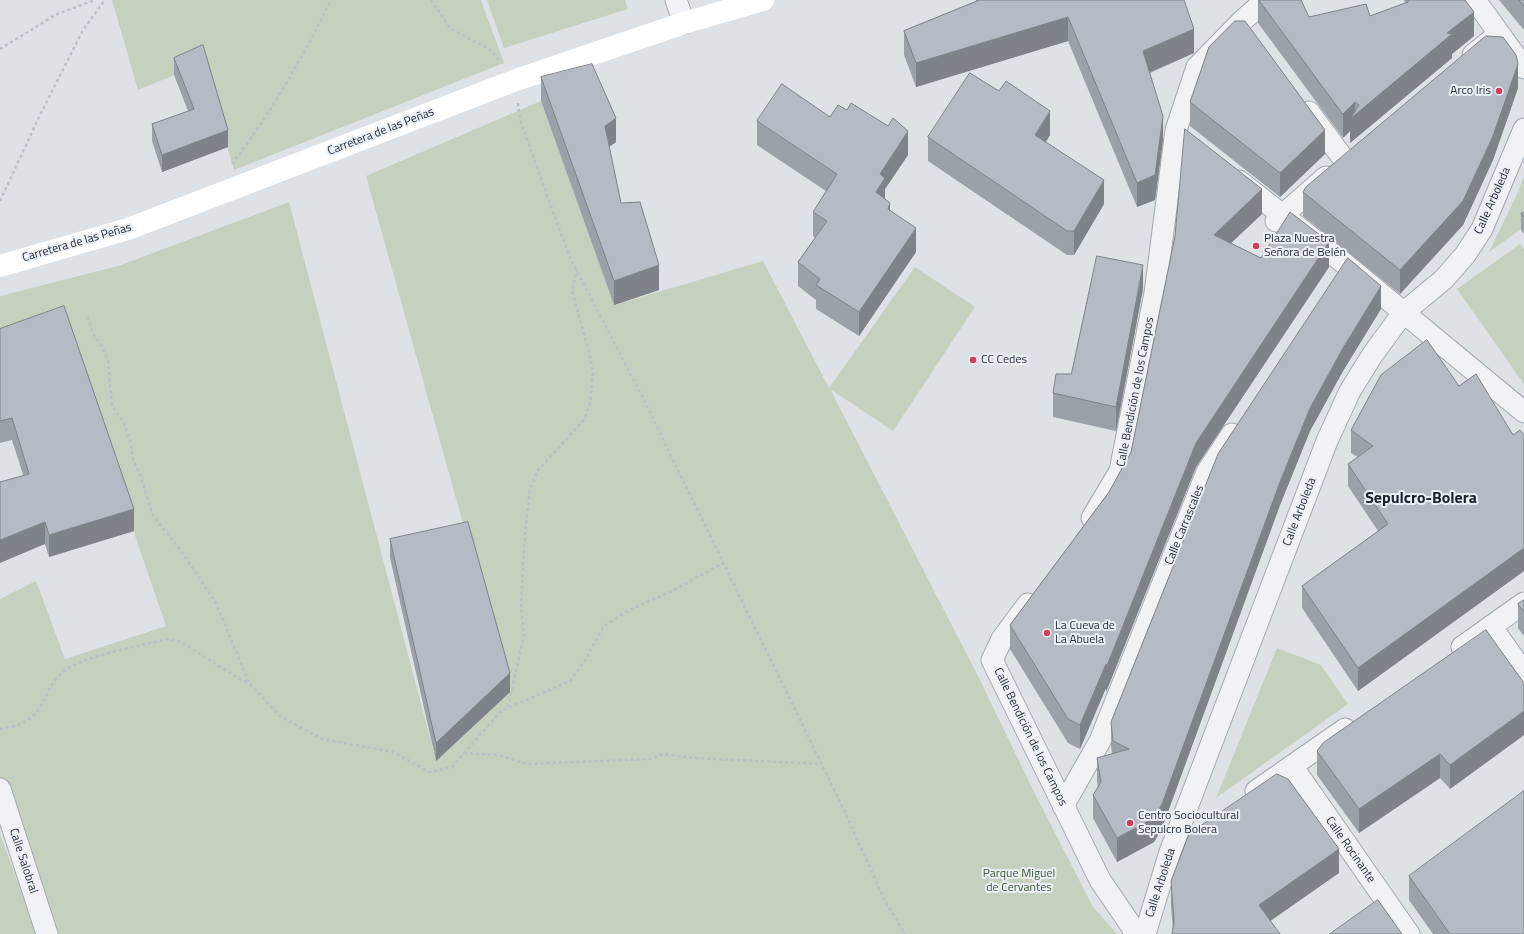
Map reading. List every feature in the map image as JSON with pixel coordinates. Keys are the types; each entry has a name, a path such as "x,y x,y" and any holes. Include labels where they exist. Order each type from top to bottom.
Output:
{"main road":[{"name":"Carretera de las Peñas","path":"0,266 128,229 516,80 684,23 763,0"}],"street":[{"path":"676,0 684,23"},
{"name":"Calle Bendición de los Campos","path":"1080,534 1098,509 1120,471 1155,293 1176,130 1197,67 1247,28 1266,0"},
{"path":"1475,0 1524,68"},
{"path":"1456,70 1499,34"},
{"path":"1279,218 1351,156 1298,98"},
{"name":"Calle Arboleda","path":"1145,934 1170,852 1327,441 1350,391 1373,354 1403,313 1444,279 1482,229 1524,129"},
{"path":"1176,130 1195,145"},
{"path":"1226,170 1340,270 1403,313 1524,412"},
{"name":"Calle Carrascales","path":"1063,806 1100,741 1207,472 1241,420"},
{"name":"Calle Bendición de los Campos","path":"1039,590 1002,639 992,660 1100,880 1132,927 1134,934"},
{"path":"1446,658 1524,603"},
{"path":"1491,626 1524,673"},
{"path":"1241,802 1363,716"},
{"name":"Calle Rocinante","path":"1292,766 1409,934"},
{"name":"Calle Salobral","path":"0,788 47,934"},
{"path":"1170,852 1196,834"}],"path":[{"path":"0,49 57,14 95,0"},
{"path":"0,200 40,115 83,30 105,0"},
{"path":"234,188 229,168 250,140 306,50 331,0"},
{"path":"431,0 450,28 492,51 516,80 520,120 569,256 577,270 585,290 640,392 822,764 884,899 905,934"},
{"path":"508,708 524,634 521,605 525,533 530,489 538,470 583,421 590,404 593,373 572,291 577,270"},
{"path":"88,317 92,332 101,345 108,360 112,405 124,424 130,440 133,459 141,477 153,516 179,548 216,603 249,682 281,717 322,739 393,752 430,772 452,766 501,711 570,681 586,659 603,627 629,610 672,591 723,563"},
{"path":"0,729 16,727 39,712 55,680 75,665 167,638 179,641 243,681 249,682"},
{"path":"463,753 498,755 526,764 652,759 663,754 708,759 822,764"}],"green space":[{"path":"112,0 481,0 504,63 234,170 203,63 138,90"},
{"path":"487,0 625,0 628,9 504,48"},
{"name":"Parque Miguel de Cervantes","path":"541,101 614,305 763,261 829,388 915,267 975,307 893,431 830,389 977,674 1033,790 1093,907 1117,934 51,934 0,779 0,599 36,581 65,659 166,626 64,328 0,348 0,296 118,266 289,202 436,761 510,692 366,176"},
{"path":"1524,176 1524,227 1489,252 1518,192"},
{"path":"1520,244 1524,249 1524,384 1457,289"},
{"path":"1277,648 1321,665 1348,704 1216,798"},
{"path":"0,834 37,934 0,934"}],"building":[{"path":"980,0 1184,0 1194,29 1143,51 1163,116 1155,175 1137,183 1068,17 916,63 904,31"},
{"path":"1259,0 1301,0 1309,17 1366,4 1370,16 1408,2 1408,0 1465,0 1474,12 1447,33 1452,34 1350,119 1359,105 1355,102 1343,114"},
{"path":"1519,0 1524,0 1524,6"},
{"path":"1235,21 1245,21 1325,130 1280,173 1190,102 1209,47"},
{"path":"1486,36 1503,37 1516,55 1518,64 1493,136 1463,201 1400,270 1303,192 1306,187"},
{"path":"203,45 228,130 162,155 152,124 194,109 174,58"},
{"path":"592,64 616,118 605,126 621,203 640,202 659,265 614,281 541,77"},
{"path":"970,73 999,91 1006,81 1050,111 1035,135 1104,180 1074,231 1067,231 928,137"},
{"path":"782,84 830,117 838,105 847,110 851,103 888,126 893,118 908,131 880,174 885,178 876,192 890,203 888,209 916,228 859,312 816,285 820,279 798,262 827,221 813,212 837,174 757,121"},
{"path":"1185,129 1262,189 1214,235 1261,258 1290,212 1329,242 1196,443 1106,668 1106,664 1080,725 1068,719 1010,625 1109,492 1131,452 1175,236"},
{"path":"1097,256 1143,265 1116,407 1053,393 1056,374 1071,374"},
{"path":"1348,258 1381,286 1343,348 1310,408 1280,482 1162,804 1154,818 1117,838 1093,795 1101,782 1097,758 1129,749 1113,741 1111,722 1218,454"},
{"path":"64,306 134,509 49,535 45,522 0,540 0,482 29,474 12,418 0,421 0,329"},
{"path":"1427,340 1459,386 1476,374 1513,435 1520,430 1524,435 1524,548 1358,668 1302,586 1388,524 1348,464 1373,446 1351,430 1381,375"},
{"path":"468,522 510,673 436,743 390,539"},
{"path":"1524,600 1524,612 1518,604"},
{"path":"1486,630 1524,683 1524,711 1450,765 1440,754 1359,809 1317,751 1323,743"},
{"path":"1277,774 1288,779 1339,849 1259,905 1280,934 1172,934 1174,922 1171,881 1189,834"},
{"path":"1524,791 1524,934 1450,934 1409,876"},
{"path":"1378,900 1402,934 1330,934"}],"place":[{"name":"Arco Iris","path":"1499,91"},
{"name":"Plaza Nuestra Señora de Belén","path":"1256,246"},
{"name":"CC Cedes","path":"973,360"},
{"name":"La Cueva de La Abuela","path":"1047,633"},
{"name":"Centro Sociocultural Sepulcro Bolera","path":"1130,823"}],"district":[{"name":"Sepulcro-Bolera","path":"1421,499"}]}
